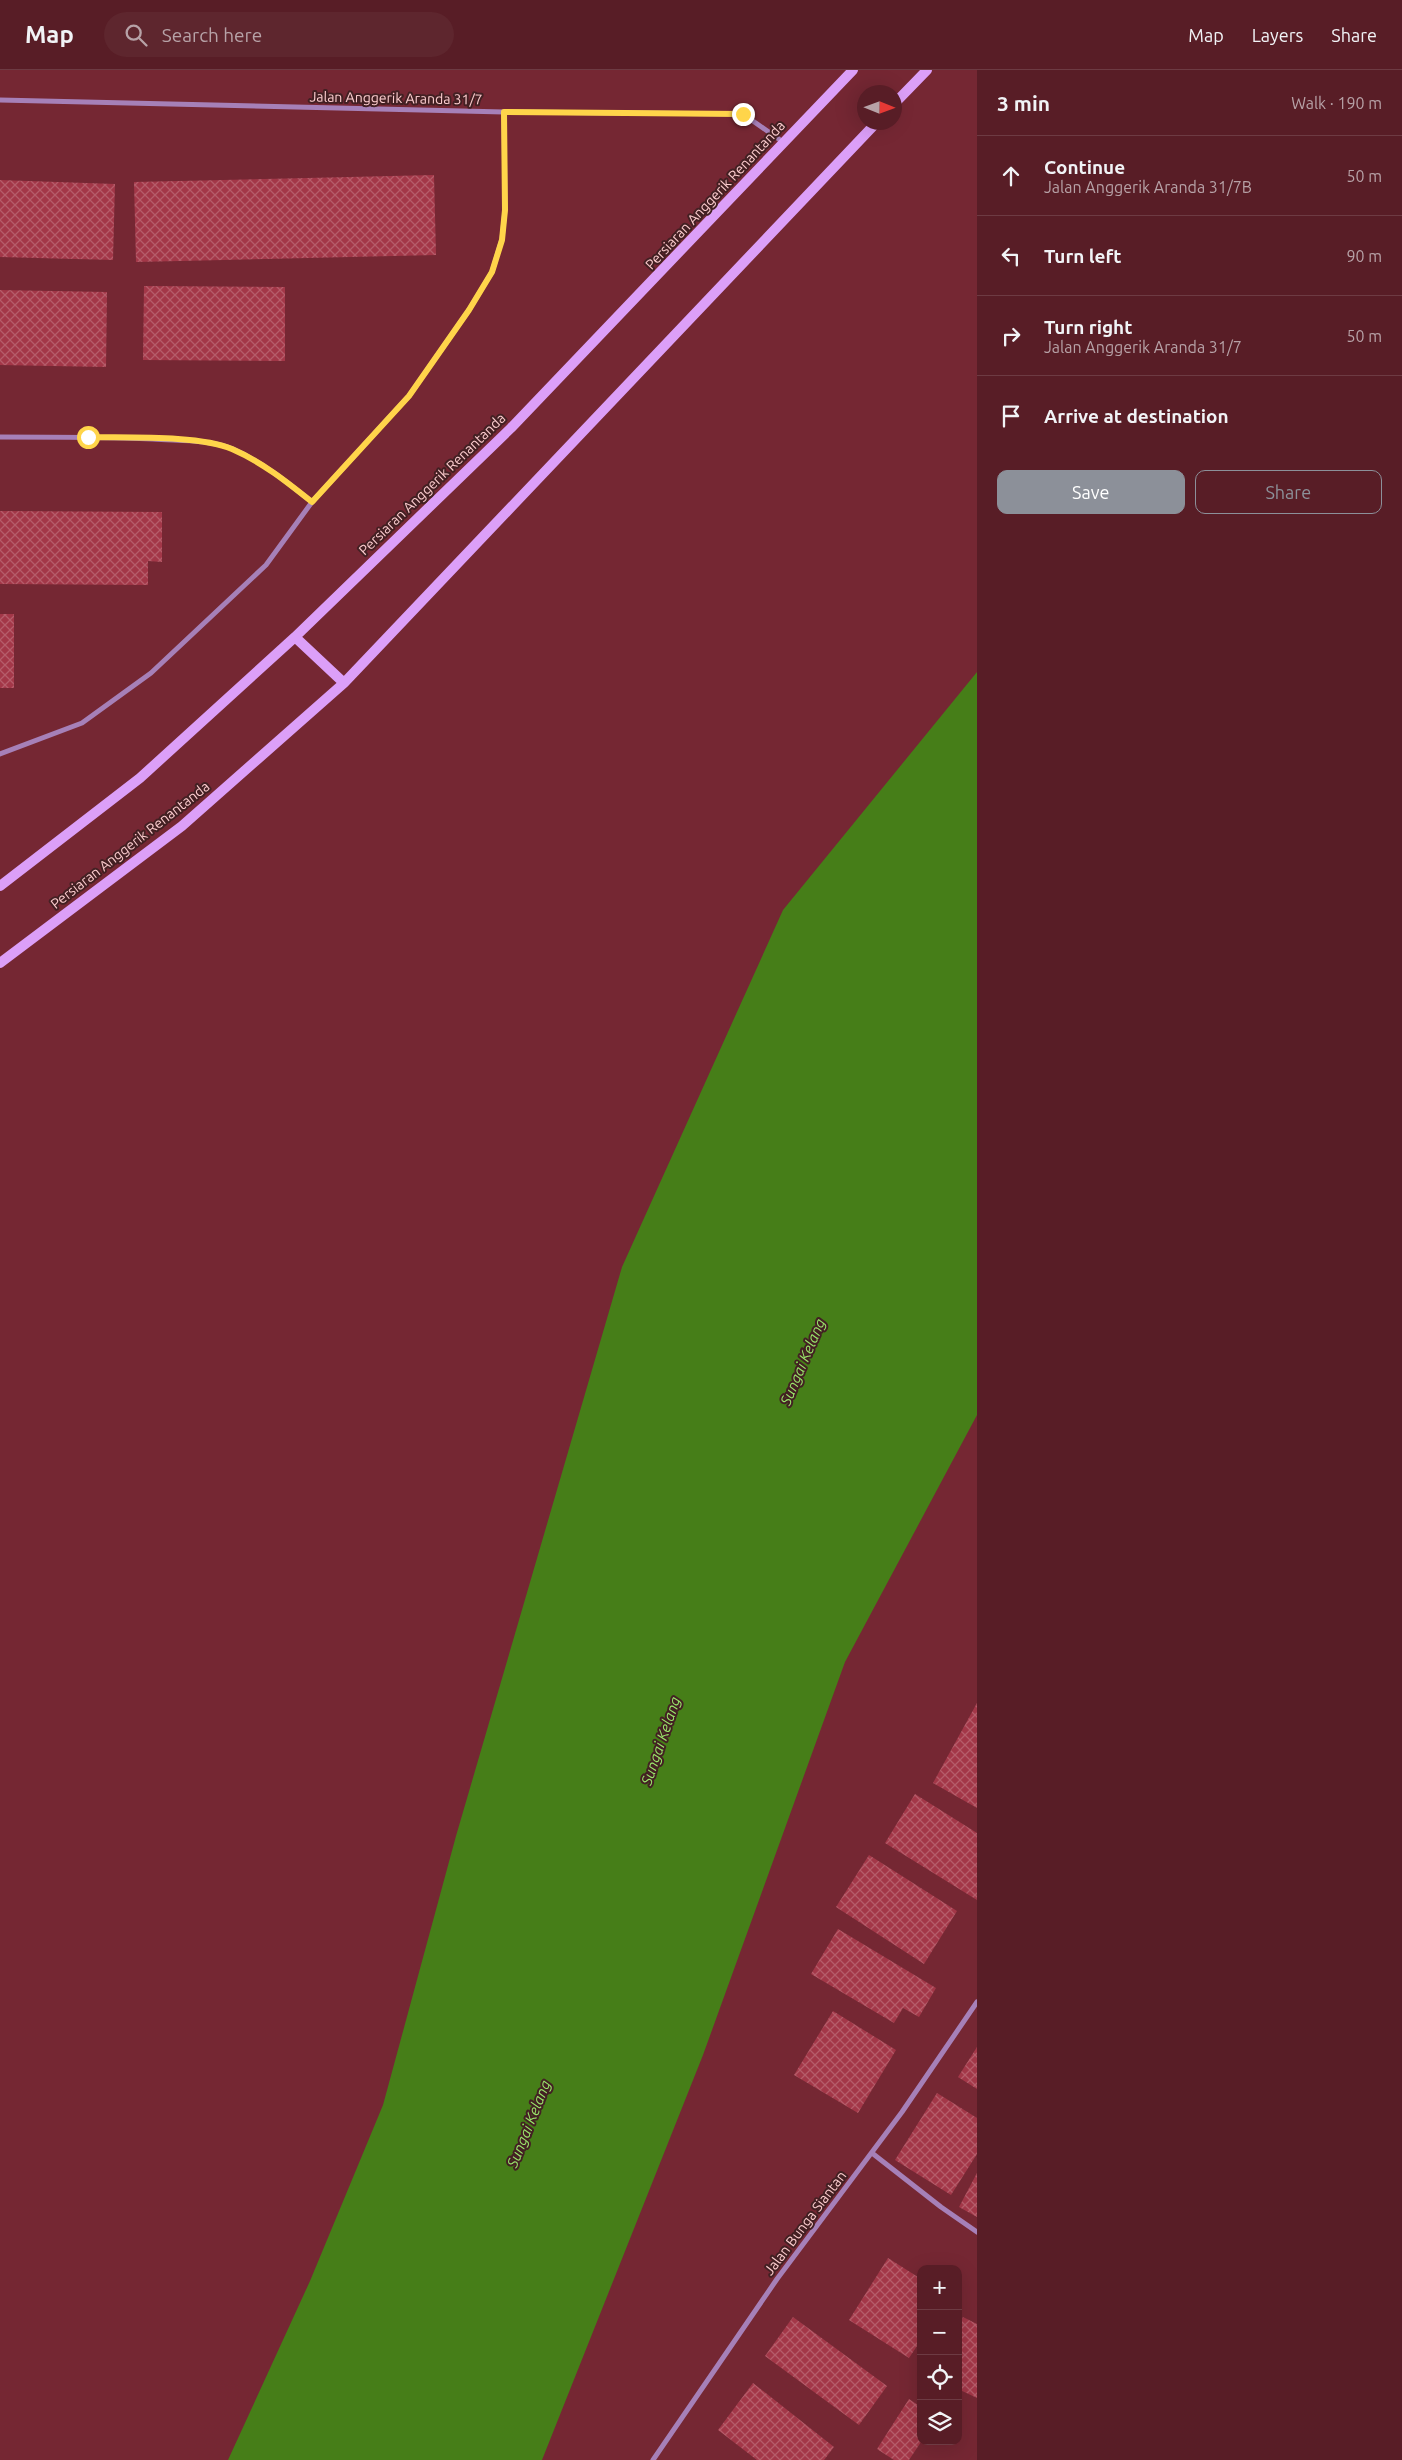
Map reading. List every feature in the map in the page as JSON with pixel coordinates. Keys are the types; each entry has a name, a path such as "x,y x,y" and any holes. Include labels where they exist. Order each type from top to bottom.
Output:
{"main road":[{"name":"Persiaran Anggerik Renantanda","path":"0,886 140,778 295,637 511,428 782,142 853,70"},
{"path":"902,96 926,70"},
{"name":"Persiaran Anggerik Renantanda","path":"0,963 182,826 344,683 446,578 869,130"},
{"path":"295,637 344,683"}],"street":[{"name":"Jalan Anggerik Aranda 31/7","path":"0,100 504,112 743,114 782,142"},
{"path":"0,754 82,722 152,673 266,565 312,502 409,396 469,310 492,272 502,240 505,210 504,112"},
{"path":"0,437 88,437 207,442 232,449 256,461 277,474 312,502"},
{"name":"Jalan Bunga Siantan","path":"653,2460 777,2279 872,2153 977,2002"},
{"path":"872,2153 940,2207 977,2232"}],"water":[{"name":"Sungai Kelang","path":"977,672 977,1415 845,1662 703,2055 542,2460 228,2460 310,2281 383,2105 456,1836 622,1267 783,910"}],"building":[{"path":"434,175 436,255 136,262 134,182"},
{"path":"0,180 115,184 113,260 0,257"},
{"path":"144,286 285,287 285,361 143,360"},
{"path":"0,290 107,292 106,367 0,365"},
{"path":"0,511 162,512 162,562 148,561 148,585 0,584"},
{"path":"0,614 14,614 14,688 0,688"},
{"path":"977,1703 977,1808 933,1783"},
{"path":"915,1794 977,1833 977,1900 885,1843"},
{"path":"869,1855 957,1911 924,1964 836,1907"},
{"path":"838,1929 936,1988 919,2017 903,2008 894,2023 811,1974"},
{"path":"833,2011 896,2050 858,2113 794,2075"},
{"path":"977,2047 977,2089 958,2077"},
{"path":"937,2093 977,2118 977,2154 951,2195 895,2160"},
{"path":"977,2173 977,2217 959,2207"},
{"path":"888,2258 917,2276 917,2346 909,2358 849,2320"},
{"path":"793,2317 887,2386 859,2425 765,2356"},
{"path":"963,2317 977,2324 977,2398 962,2391"},
{"path":"753,2383 834,2447 824,2460 757,2460 718,2430"},
{"path":"909,2399 917,2404 917,2445 919,2445 909,2460 894,2460 877,2449"}],"route":[{"path":"88,437 207,442 232,449 277,474 312,502 409,396 469,310 492,272 502,240 505,210 506,153 504,112 743,114"}]}
